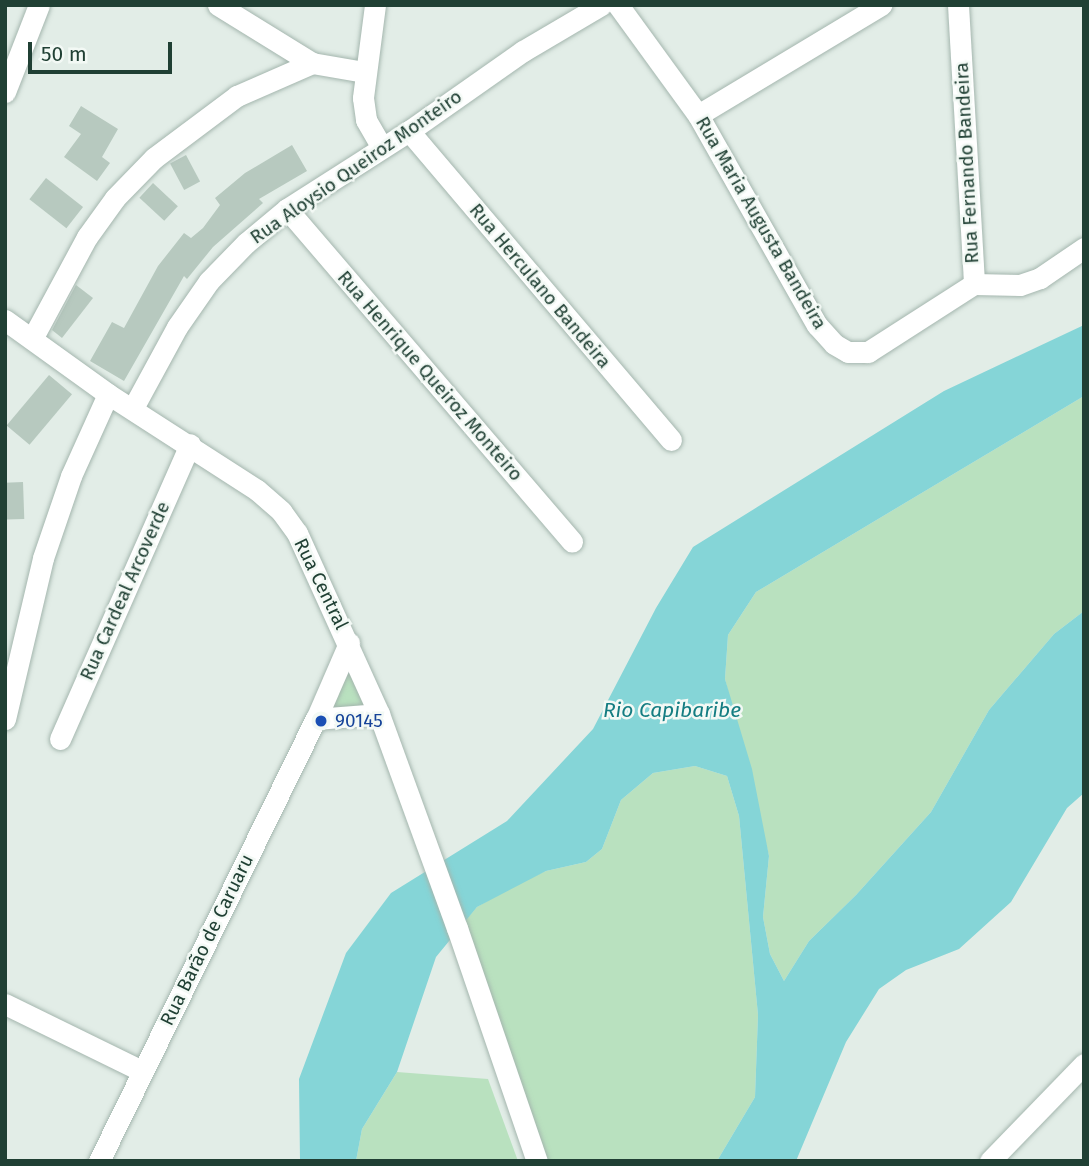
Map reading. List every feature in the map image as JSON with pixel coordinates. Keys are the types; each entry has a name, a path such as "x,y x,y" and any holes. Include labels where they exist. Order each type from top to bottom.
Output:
{"street":[{"path":"5,92 39,5"},
{"path":"219,5 312,63 364,72"},
{"path":"375,5 364,72 363,98 366,120 382,148"},
{"name":"Rua Aloysio Queiroz Monteiro","path":"133,408 177,327 209,281 246,243 287,209 410,131 523,51 601,5"},
{"name":"Rua Maria Augusta Bandeira","path":"618,5 698,115 817,325 834,344 848,352 868,352 974,284"},
{"path":"698,115 881,5"},
{"name":"Rua Fernando Bandeira","path":"958,5 974,284 1020,285 1040,278 1084,248"},
{"path":"32,339 87,237 115,198 154,158 237,96 312,63"},
{"name":"Rua Herculano Bandeira","path":"410,131 670,440"},
{"name":"Rua Henrique Queiroz Monteiro","path":"287,209 572,542"},
{"name":"Rua Central","path":"5,320 108,394 190,444 257,490 281,511 310,556 379,713 537,1161"},
{"path":"5,719 43,558 71,476 108,394"},
{"name":"Rua Cardeal Arcoverde","path":"60,738 190,444"},
{"name":"Rua Barão de Caruaru","path":"99,1161 316,719 349,643"},
{"path":"316,719 379,713"},
{"path":"5,1004 142,1071"},
{"path":"989,1161 1084,1064"}],"green space":[{"path":"1084,396 1084,611 1054,634 989,710 931,812 856,895 809,941 784,981 770,954 763,917 769,856 725,679 728,635 756,592"},
{"path":"351,669 366,708 327,708"},
{"path":"695,766 727,776 739,816 758,1015 755,1097 717,1161 547,1161 464,922 477,907 514,885 546,871 586,862 602,849 621,800 653,773"},
{"path":"397,1072 488,1079 518,1161 356,1161 362,1129"}],"water":[{"name":"Rio Capibaribe","path":"1084,325 1084,396 756,592 728,635 725,679 752,769 769,856 763,917 770,954 784,981 809,941 856,895 931,812 989,710 1054,634 1084,611 1084,793 1067,808 1011,902 959,949 906,970 879,989 846,1042 796,1161 717,1161 755,1097 758,1015 739,816 727,776 695,766 653,773 621,800 602,849 586,862 546,871 477,907 436,957 397,1072 362,1129 356,1161 300,1161 299,1079 346,953 391,893 507,821 593,729 656,608 693,547 944,391"}],"building":[{"path":"81,106 118,129 102,157 110,163 97,181 64,157 81,134 69,126"},
{"path":"292,145 307,171 259,199 263,203 213,247 187,279 184,276 124,381 90,361 112,322 124,328 158,266 184,233 191,238 203,228 220,205 215,198 245,173"},
{"path":"186,155 200,181 184,190 170,163"},
{"path":"46,178 83,207 66,228 29,199"},
{"path":"153,183 178,206 164,221 139,198"},
{"path":"76,285 93,298 62,338 52,330"},
{"path":"49,375 72,394 30,445 7,426"},
{"path":"23,482 24,519 6,520 5,483"}],"place":[{"name":"90145","path":"321,721"}]}
